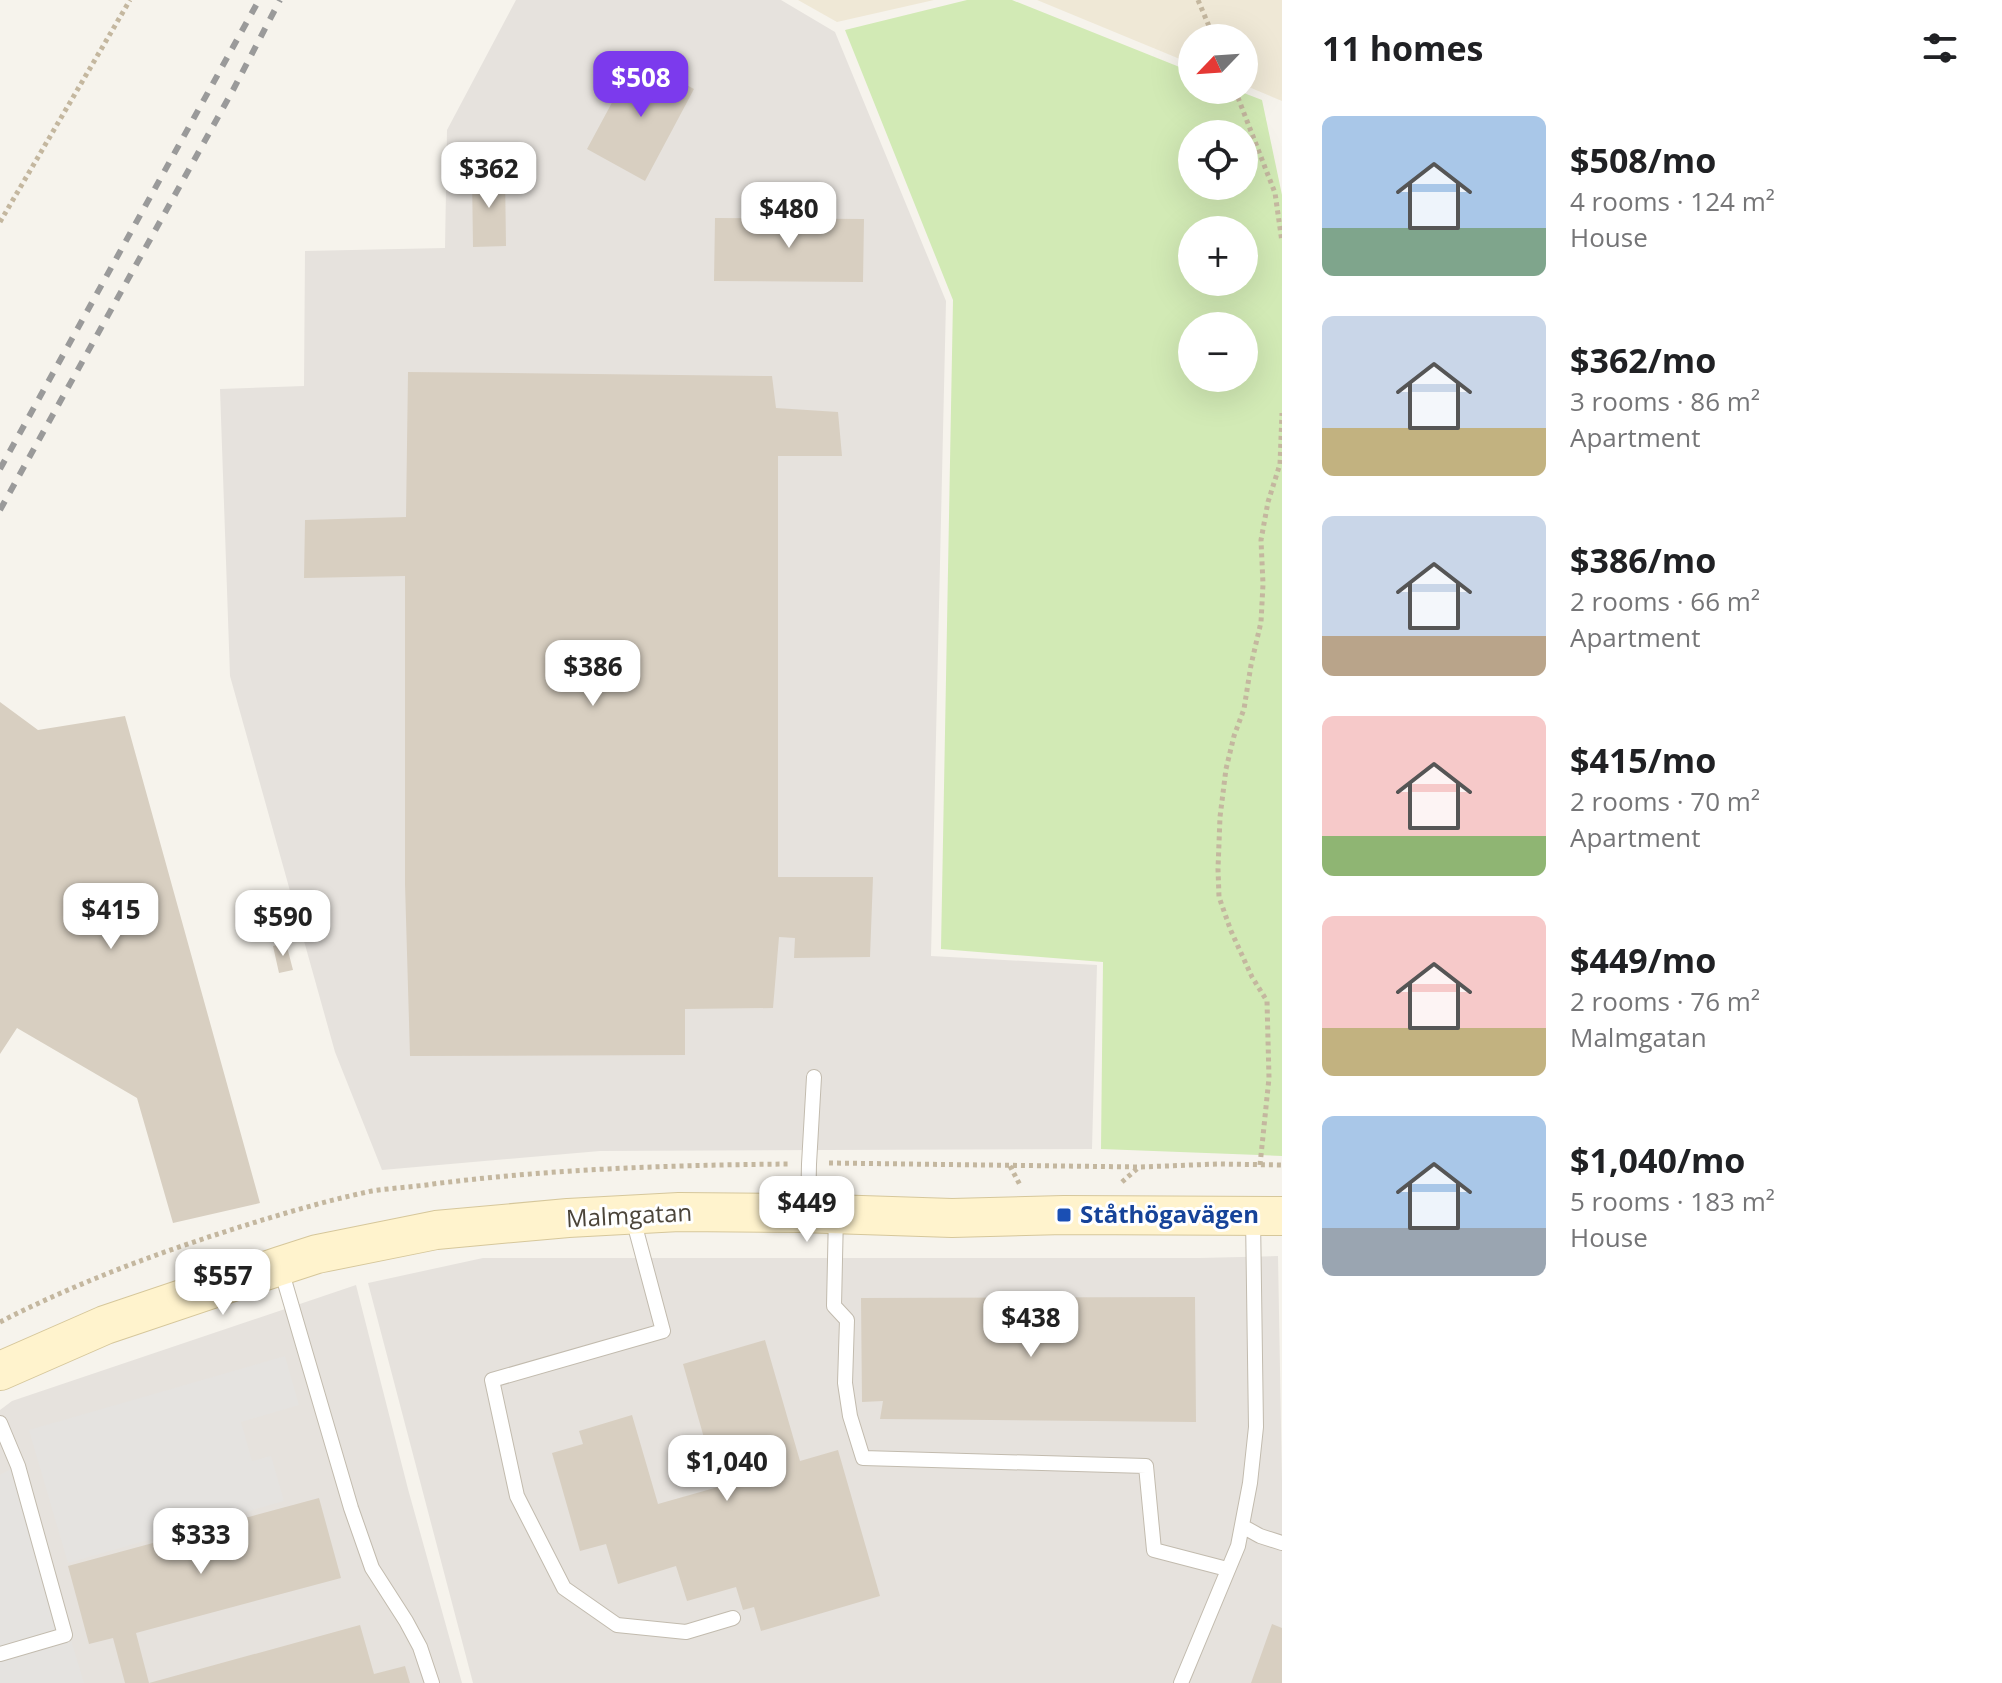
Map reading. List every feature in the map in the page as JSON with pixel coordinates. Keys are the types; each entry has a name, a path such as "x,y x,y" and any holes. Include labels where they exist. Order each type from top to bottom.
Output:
{"street":[{"name":"Malmgatan","path":"0,1371 105,1325 317,1254 436,1230 679,1212 952,1218 1064,1215 1267,1217"}],"lane":[{"path":"814,1077 809,1164 822,1214 834,1306 847,1320 845,1383 850,1416 863,1458 1146,1466 1154,1550 1227,1569"},
{"path":"631,1215 663,1331 492,1380 517,1496 564,1588 617,1625 686,1632 733,1618"},
{"path":"1181,1683 1238,1546 1250,1483 1256,1427 1267,1217"},
{"path":"280,1266 351,1508 372,1568 420,1647 432,1683"},
{"path":"0,1423 18,1466 65,1635 0,1654"},
{"path":"1242,1526 1282,1543"}],"path":[{"path":"0,222 130,0"},
{"path":"1198,0 1208,24"},
{"path":"1240,104 1275,193 1282,242"},
{"path":"1282,413 1280,464 1268,502 1261,540 1261,622 1244,709 1226,769 1218,869 1219,897 1231,931 1267,1001 1269,1078 1260,1165 1282,1165"},
{"path":"1009,1165 1022,1188"},
{"path":"1117,1187 1140,1167"}],"shaded area":[{"path":"516,0 781,0 835,32 946,301 931,956 1097,965 1092,1149 600,1151 382,1170 335,1052 230,676 220,389 304,386 305,251 445,248 447,130"},
{"path":"798,0 934,0 837,22"},
{"path":"1037,0 1282,0 1282,101 1258,91 1258,24 1178,24 1178,58"},
{"path":"1278,1256 1282,1683 473,1683 368,1283 483,1258"},
{"path":"356,1285 462,1683 0,1683 0,1410 12,1401"},
{"path":"285,1356 299,1405 241,1422 252,1461 271,1456 284,1501 68,1563 29,1430"},
{"path":"18,1466 84,1683 0,1683 0,1475"}],"green space":[{"path":"967,0 1012,0 1178,66 1178,104 1258,104 1258,98 1262,100 1282,195 1282,1156 1101,1149 1103,962 941,949 953,300 845,30"}],"building":[{"path":"636,58 694,89 645,181 587,149"},
{"path":"505,174 506,246 473,247 472,175"},
{"path":"715,218 864,219 863,282 714,281"},
{"path":"408,372 772,376 776,408 838,412 842,456 778,456 778,877 873,877 870,957 794,958 795,938 779,937 773,1008 685,1009 685,1055 410,1056 405,884 405,576 304,578 305,520 406,517"},
{"path":"0,702 38,730 125,716 260,1203 173,1223 137,1098 17,1028 0,1054"},
{"path":"286,943 293,970 279,973 273,946"},
{"path":"1195,1297 1196,1422 880,1419 883,1401 862,1402 861,1298"},
{"path":"765,1340 800,1461 838,1450 880,1596 761,1631 754,1607 743,1610 736,1587 687,1601 676,1566 618,1584 606,1544 580,1551 552,1453 583,1444 579,1431 632,1415 658,1504 718,1487 683,1364"},
{"path":"319,1498 341,1578 136,1633 149,1683 125,1683 113,1638 89,1644 68,1566"},
{"path":"1272,1624 1282,1628 1282,1683 1251,1683"},
{"path":"360,1625 374,1674 405,1666 410,1683 149,1683"}],"railway":[{"path":"0,469 259,0"},
{"path":"0,510 280,0"}],"place":[{"name":"Ståthögavägen","path":"1064,1215"}]}
